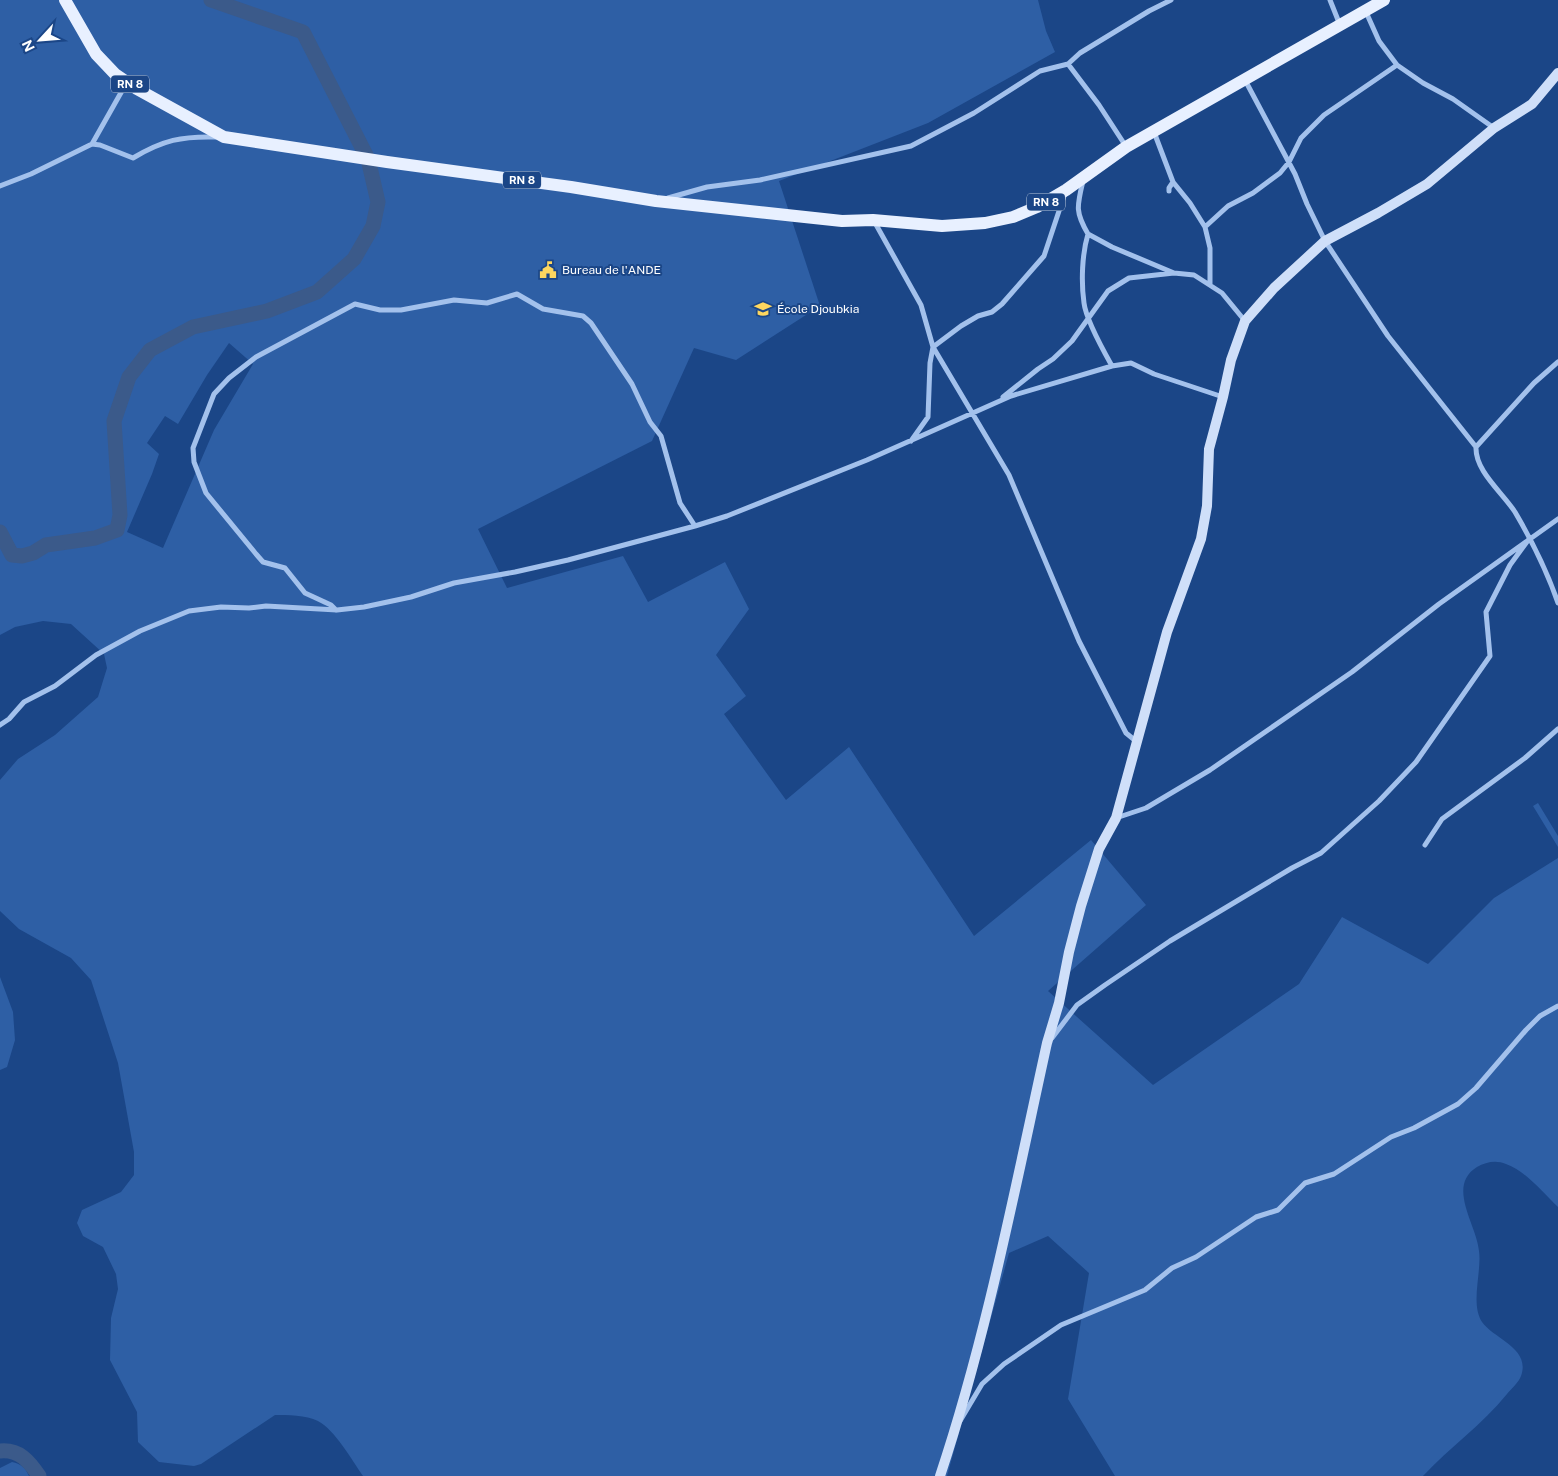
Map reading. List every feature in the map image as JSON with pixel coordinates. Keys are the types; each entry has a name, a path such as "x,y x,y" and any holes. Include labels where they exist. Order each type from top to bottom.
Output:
{"main road":[{"name":"RN 8","path":"65,0 96,54 115,74 224,137 656,201 842,221 873,220 942,226 985,222 1021,214 1037,207 1066,190 1126,147 1366,12 1384,0"}],"street":[{"path":"656,201 707,187 760,180 911,146 974,113 1040,71 1068,64 1080,53 1149,11 1172,0"},
{"path":"1330,0 1340,26"},
{"path":"1366,12 1379,41 1398,65 1423,83 1453,99 1494,128"},
{"path":"1068,64 1099,105 1126,147"},
{"path":"1205,227 1228,206 1253,193 1280,173 1289,162 1301,138 1324,115 1398,65"},
{"path":"940,1476 958,1423 989,1301 1047,1043 1059,1003 1069,952 1081,906 1098,849 1116,818 1167,632 1201,539 1207,506 1209,449 1231,360 1245,321 1274,288 1325,241 1428,184 1494,128 1532,104 1558,73"},
{"path":"1245,79 1295,174 1306,204 1325,241 1388,336 1476,447 1476,457 1482,470 1514,511 1539,554 1550,577 1558,603"},
{"path":"92,144 127,82"},
{"path":"1153,132 1172,182 1190,202 1205,227 1210,248 1210,285"},
{"path":"0,186 31,174 92,144 100,144 133,158 150,148 172,140 192,136 224,137"},
{"path":"1083,178 1078,203 1079,219 1088,234 1112,247 1174,273"},
{"path":"1169,191 1172,182"},
{"path":"911,441 928,417 930,363 933,347 961,326 978,316 992,312 1002,304 1044,256 1066,190"},
{"path":"873,220 921,304 933,347 1008,475 1079,641 1126,733 1137,743"},
{"path":"1088,234 1083,249 1084,304 1098,341 1112,366"},
{"path":"999,401 1053,359 1072,341 1108,291 1129,278 1174,273 1194,275 1222,293 1245,321"},
{"path":"337,610 305,592 285,568 263,562 206,493 194,462 193,448 214,394 228,378 256,357 355,304 380,310 401,310 454,300 487,303 518,294 543,309 583,316 591,323 632,384 650,422 660,436 680,503 696,526"},
{"path":"1476,447 1534,383 1558,362"},
{"path":"0,724 9,719 24,702 55,686 96,655 140,630 189,611 221,607 249,608 266,606 337,610 364,608 410,597 454,583 568,560 696,526 726,516 867,460 1019,393 1112,366 1131,363 1154,374 1223,397"},
{"path":"1116,818 1146,808 1210,770 1352,672 1425,615 1558,519"},
{"path":"1047,1043 1077,1005 1170,941 1292,868 1321,853 1379,801 1416,762 1490,656 1486,612 1510,565 1529,539"},
{"path":"1425,845 1442,819 1526,758 1558,729"},
{"path":"958,1423 962,1421 982,1384 1004,1364 1061,1325 1145,1290 1172,1268 1196,1257 1256,1217 1278,1210 1304,1183 1334,1174 1391,1137 1414,1128 1458,1104 1476,1088 1540,1016 1558,1006"}],"shaded area":[{"path":"0,0 1038,0 1046,31 1055,52 928,123 779,181 820,306 736,360 694,348 652,441 478,529 507,588 623,556 648,602 725,562 749,609 716,655 746,696 724,714 786,800 849,747 974,936 1091,840 1146,905 1048,991 1153,1085 1299,984 1342,917 1428,964 1494,898 1558,858 1558,1207 1527,1177 1513,1167 1499,1162 1484,1164 1468,1175 1464,1184 1463,1195 1479,1251 1477,1306 1479,1315 1482,1322 1510,1345 1521,1358 1523,1366 1521,1376 1487,1416 1423,1476 1115,1476 1068,1399 1089,1273 1048,1236 1009,1253 947,1476 363,1476 343,1446 324,1425 308,1418 285,1415 275,1415 201,1464 194,1466 159,1462 138,1442 137,1412 110,1360 111,1318 118,1289 116,1274 103,1247 83,1236 77,1223 82,1210 121,1192 134,1175 134,1152 118,1063 91,980 71,958 19,929 0,911 0,780 18,759 55,735 98,697 107,668 104,654 71,624 43,621 15,627 0,635","holes":["229,343 253,364 214,430 163,548 127,532 159,454 147,443 165,416 178,424 207,375"]},
{"path":"1538,803 1558,836 1558,847 1533,806"},
{"path":"0,977 13,1012 15,1040 7,1067 0,1070"},
{"path":"12,1462 22,1466 29,1476 0,1476 0,1468"}],"waterway":[{"path":"0,532 12,555 22,556 33,553 46,545 95,538 117,530 120,515 114,421 129,377 150,350 193,327 267,311 317,292 354,259 373,226 378,202 368,159 303,32 211,0"},
{"path":"0,1451 13,1452 23,1457 39,1476"}],"place":[{"name":"Bureau de l'ANDE","path":"548,270"},
{"name":"École Djoubkia","path":"763,309"}]}
